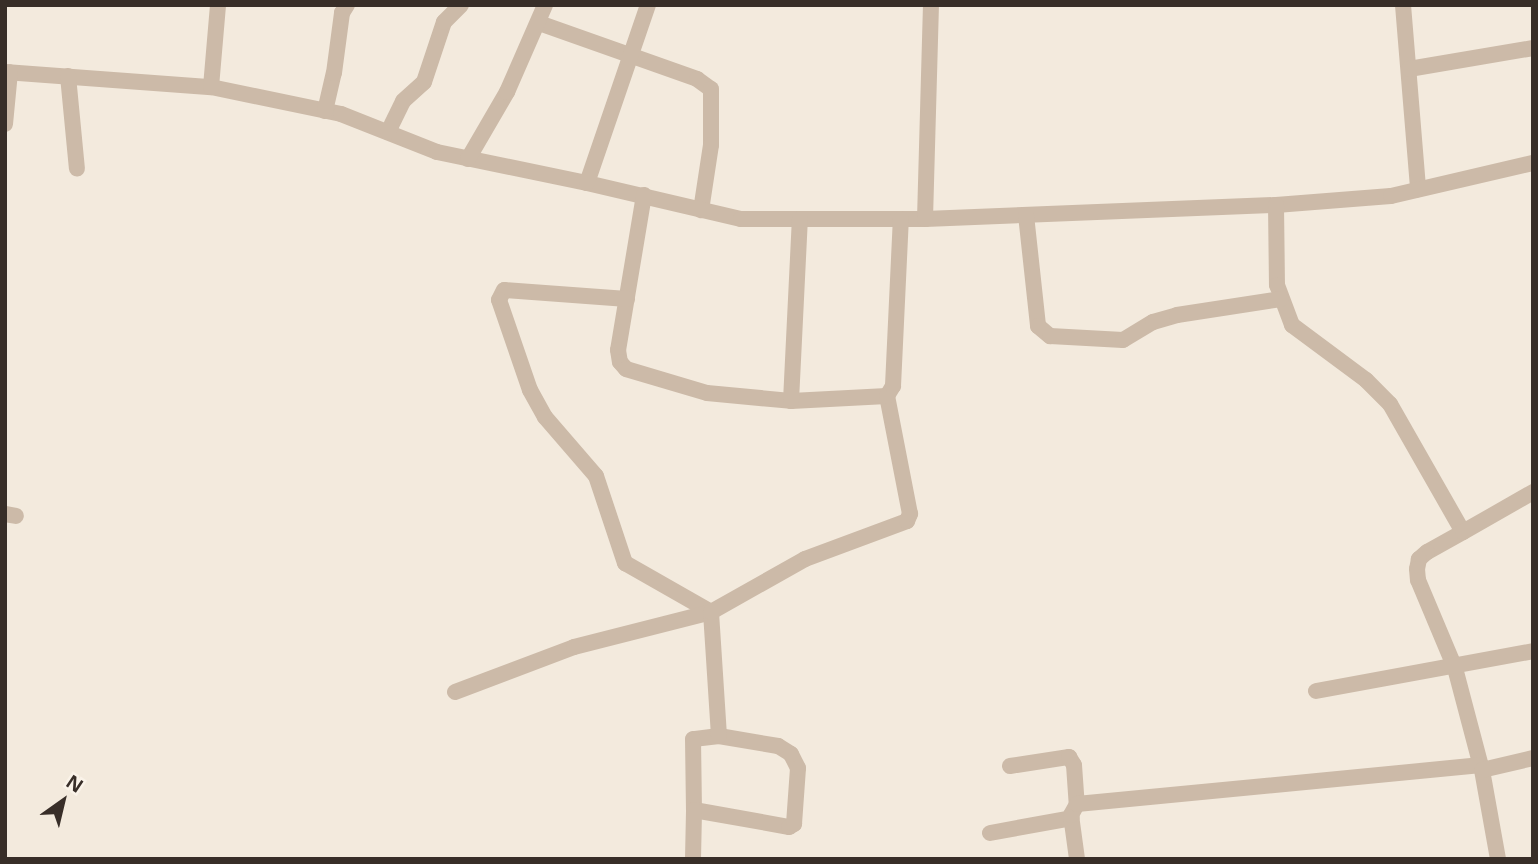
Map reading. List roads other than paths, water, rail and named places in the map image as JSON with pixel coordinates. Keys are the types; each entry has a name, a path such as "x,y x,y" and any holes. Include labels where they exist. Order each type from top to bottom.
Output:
{"street":[{"path":"211,88 218,5"},
{"path":"325,111 334,73 342,13 347,5"},
{"path":"388,132 403,101 424,82 444,22 461,5"},
{"path":"468,159 507,92 545,5"},
{"path":"587,183 648,5"},
{"path":"925,219 931,5"},
{"path":"1403,5 1418,189"},
{"path":"539,23 702,81 711,89 711,145 701,210"},
{"path":"1409,69 1533,48"},
{"path":"5,124 8,72 211,88 325,111 437,152 644,195 741,219 925,219 1276,205 1391,195 1533,163"},
{"path":"68,76 78,169"},
{"path":"644,195 618,350 620,362 626,369 707,393 791,401 887,396"},
{"path":"1276,205 1277,285 1292,325 1366,380 1390,404 1463,532"},
{"path":"1026,215 1038,326 1049,336 1123,340 1153,322 1177,315 1281,299"},
{"path":"791,401 800,219"},
{"path":"454,692 574,647 711,612 805,559 907,521 910,514 887,396 893,386 901,219"},
{"path":"626,299 505,290 499,300 530,390 545,417 596,476 625,562 711,612"},
{"path":"1498,859 1481,768 1455,668 1418,580 1417,569 1419,559 1427,552 1533,492"},
{"path":"711,612 719,736"},
{"path":"1316,691 1455,668 1533,651"},
{"path":"693,859 693,739 719,736 778,746 791,754 798,768 796,820 789,827 694,810"},
{"path":"1010,766 1069,757 1074,765 1077,859"},
{"path":"990,834 1074,811 1481,768 1533,758"}]}
